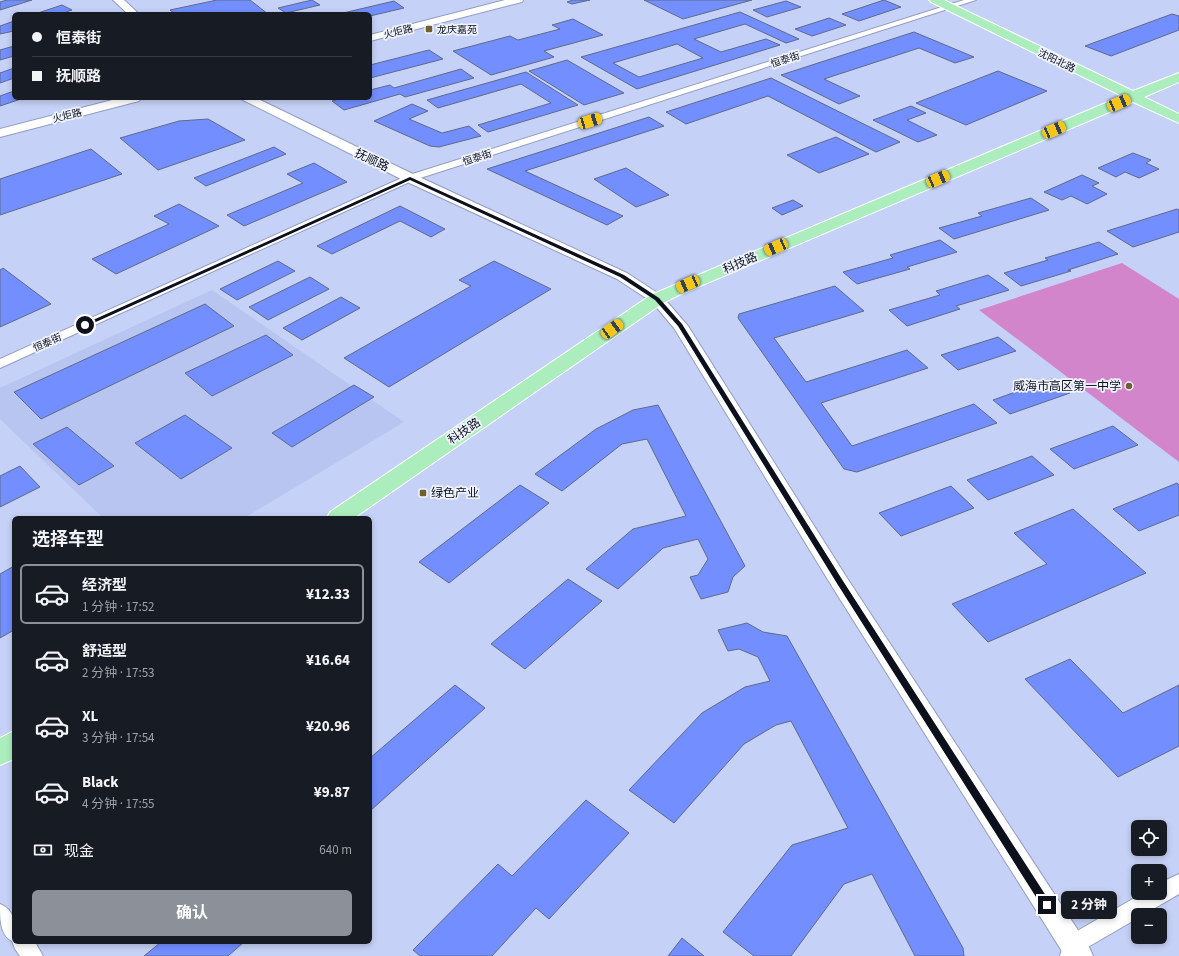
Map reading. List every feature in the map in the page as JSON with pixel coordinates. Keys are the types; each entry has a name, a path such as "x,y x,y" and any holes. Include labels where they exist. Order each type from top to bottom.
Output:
{"main road":[{"name":"火炬路","path":"372,37 518,0"},
{"name":"沈阳北路","path":"935,0 960,2 1139,94 1179,119"},
{"name":"科技路","path":"341,516 657,299 1179,77"},
{"name":"沈阳北路","path":"1139,94 1179,108"},
{"name":"火炬路","path":"0,133 127,100"},
{"path":"0,753 12,744"}],"street":[{"path":"118,0 132,12"},
{"name":"恒泰街","path":"0,364 410,178 960,2"},
{"name":"抚顺路","path":"251,100 410,178 622,276 657,299 680,326 840,583 1074,952"},
{"path":"1074,952 1179,883"},
{"path":"0,914 12,929"},
{"path":"24,944 33,956"}],"shaded area":[{"name":"威海市高区第一中学","path":"1122,263 1179,299 1179,462 979,310"},
{"path":"212,290 404,422 247,516 101,516 0,419 0,388"}],"building":[{"path":"7,0 32,0 0,10 0,2"},
{"path":"217,0 250,0 265,12 172,12 170,10"},
{"path":"312,0 320,5 290,12 284,12 278,8"},
{"path":"573,0 590,0 572,4 567,2"},
{"path":"644,0 752,0 683,19"},
{"path":"884,0 901,7 859,21 842,14"},
{"path":"394,1 404,8 372,16 372,12 347,12"},
{"path":"786,1 801,7 767,17 753,10"},
{"path":"62,5 72,10 66,12 41,12"},
{"path":"740,12 799,39 786,43 745,24 694,39 721,52 766,39 780,45 637,89 581,57","holes":["677,44 703,58 639,77 613,63"]},
{"path":"1172,14 1179,16 1179,30 1111,56 1085,46"},
{"path":"829,18 846,25 812,36 795,29"},
{"path":"573,19 603,35 544,51 554,57 491,75 453,51 510,36 518,40 560,29 552,25"},
{"path":"12,22 12,31 0,34 0,26"},
{"path":"914,32 974,57 955,63 919,48 824,79 860,96 839,104 781,75"},
{"path":"12,47 12,57 0,60 0,50"},
{"path":"429,50 443,59 372,77 372,64"},
{"path":"567,60 624,93 584,105 529,71"},
{"path":"12,69 12,79 0,83 0,73"},
{"path":"461,69 474,78 405,97 400,94 344,110 332,101 372,100 372,90 390,85 394,88"},
{"path":"998,71 1047,91 966,125 916,103"},
{"path":"526,72 578,105 488,132 478,125 551,103 521,84 438,108 427,100"},
{"path":"771,78 900,142 876,152 768,96 686,124 666,112"},
{"path":"12,92 12,100 18,100 0,106 0,96"},
{"path":"412,104 428,111 409,119 442,133 469,126 481,136 439,147 430,146 374,121"},
{"path":"911,106 926,113 907,120 937,135 918,142 873,120"},
{"path":"649,117 664,126 525,171 623,216 607,225 487,169"},
{"path":"208,119 245,140 158,170 120,138 179,121"},
{"path":"836,137 869,154 819,173 787,155"},
{"path":"274,147 286,154 206,186 194,178"},
{"path":"91,149 122,174 0,215 0,179"},
{"path":"1133,153 1151,160 1146,163 1159,169 1139,178 1125,172 1116,177 1098,168"},
{"path":"314,163 347,182 244,226 227,215 303,183 287,174"},
{"path":"626,168 669,195 636,207 594,179"},
{"path":"1082,175 1099,183 1092,186 1107,194 1087,204 1071,196 1062,200 1044,192"},
{"path":"1031,198 1049,210 954,239 939,228 982,216 978,213"},
{"path":"793,200 803,206 782,215 772,208"},
{"path":"179,204 219,226 116,274 92,259 169,224 154,216"},
{"path":"400,206 445,229 431,237 400,221 332,254 317,246"},
{"path":"1177,209 1179,210 1179,232 1133,247 1107,231"},
{"path":"940,240 957,252 907,267 910,269 857,284 843,272 893,258 890,255"},
{"path":"1099,242 1118,254 1068,270 1071,271 1021,286 1004,273 1048,260 1045,258"},
{"path":"278,261 295,271 237,300 220,289"},
{"path":"494,261 551,289 389,387 344,358 471,286 459,280"},
{"path":"3,268 51,304 0,327 0,270"},
{"path":"988,275 1009,290 956,306 960,309 907,326 889,310 940,295 936,291"},
{"path":"310,277 329,289 268,320 249,307"},
{"path":"835,286 864,311 774,338 806,382 907,350 928,368 821,403 852,446 974,404 997,423 857,472 844,469 738,318 739,314"},
{"path":"341,297 360,308 302,340 283,328"},
{"path":"205,304 234,326 41,419 14,392"},
{"path":"266,335 293,355 212,396 185,373"},
{"path":"998,337 1016,351 958,370 941,355"},
{"path":"1052,379 1070,393 1010,414 993,400"},
{"path":"354,385 374,397 292,447 272,433"},
{"path":"658,405 745,566 733,577 728,592 701,599 690,577 698,575 708,559 698,539 663,548 618,589 586,569 633,529 686,516 647,439 622,444 562,491 535,474 596,429 633,410"},
{"path":"185,415 232,448 181,479 135,443"},
{"path":"1113,426 1138,445 1074,469 1050,449"},
{"path":"67,427 114,466 79,485 33,444"},
{"path":"1032,456 1054,475 988,500 967,480"},
{"path":"20,466 40,487 0,507 0,476"},
{"path":"1177,483 1179,485 1179,515 1139,531 1113,509"},
{"path":"520,485 549,503 449,583 419,562"},
{"path":"951,486 974,508 901,536 879,513"},
{"path":"1073,509 1146,573 988,642 952,604 1047,564 1014,533"},
{"path":"12,567 12,631 0,638 0,574"},
{"path":"568,579 602,601 525,669 491,644"},
{"path":"747,623 763,632 787,636 963,948 964,956 915,956 872,874 844,884 791,956 754,956 723,932 792,845 848,828 791,721 776,725 744,744 674,823 629,790 702,713 745,687 770,681 758,657 739,649 728,651 718,630"},
{"path":"1070,659 1123,713 1179,685 1179,746 1118,777 1025,679"},
{"path":"455,685 485,708 372,809 372,756"},
{"path":"586,800 629,833 549,919 536,908 492,956 420,956 413,950 498,864 512,876"},
{"path":"682,938 704,956 668,956"},
{"path":"159,944 242,944 228,956 144,956"}],"place":[{"name":"龙庆嘉苑","path":"429,29"},
{"name":"威海市高区第一中学","path":"1129,386"},
{"name":"绿色产业","path":"423,493"}],"route":[{"path":"85,325 410,178 622,276 657,299 680,326 840,583 1047,905"}]}
